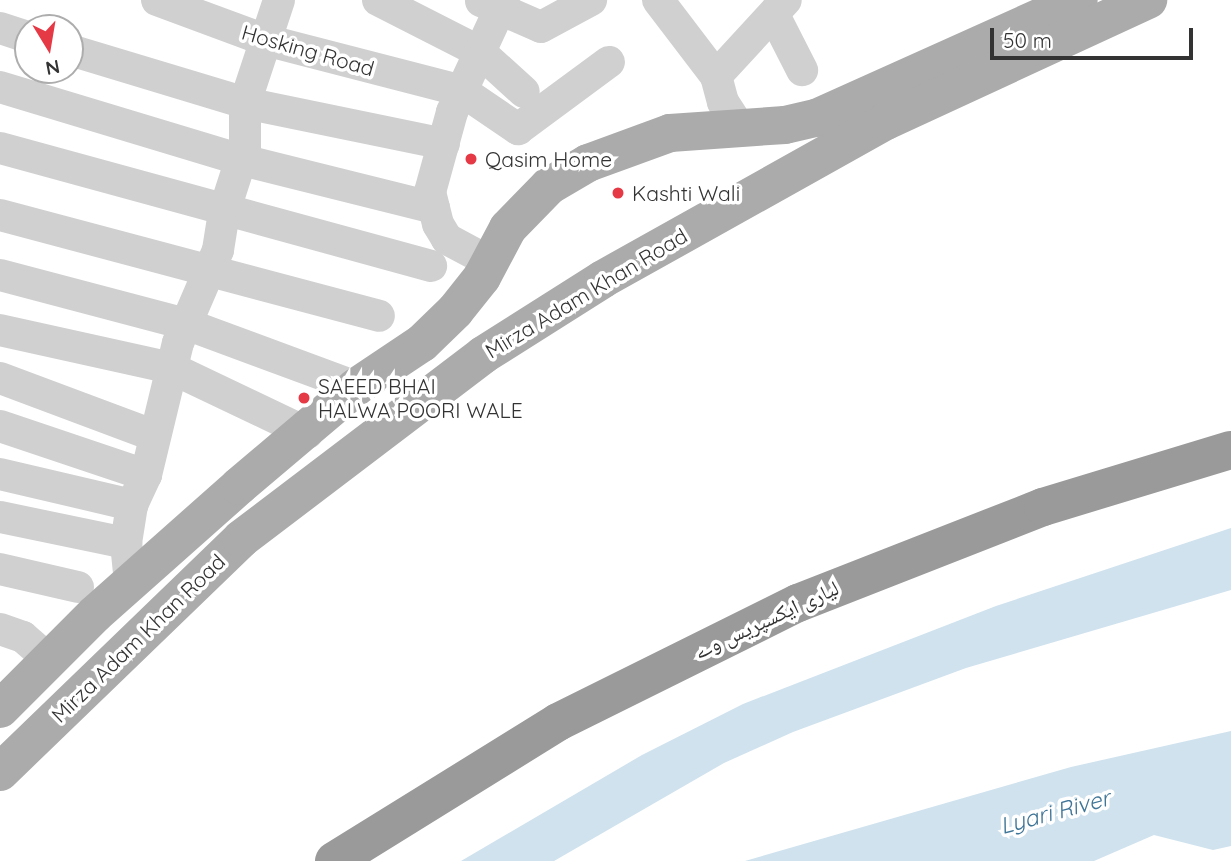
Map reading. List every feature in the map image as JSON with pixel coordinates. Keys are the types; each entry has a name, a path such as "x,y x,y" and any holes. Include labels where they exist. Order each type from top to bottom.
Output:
{"highway":[{"name":"لیاری ایکسپریس وے","path":"334,861 558,722 786,608 1043,507 1231,450"}],"main road":[{"name":"Mirza Adam Khan Road","path":"0,772 241,539 483,355 603,279 886,121 1148,0"},
{"name":"Mirza Adam Khan Road","path":"0,709 130,583 307,433 356,387 422,343 455,311 490,262 508,228 549,186 588,163 670,132 785,125 816,118 1066,2"}],"street":[{"name":"Hosking Road","path":"157,0 265,40 462,91 518,129 609,62"},
{"path":"130,583 125,543 132,505 146,475 171,368 186,324 211,273 238,159 245,147 245,103 279,0"},
{"path":"378,0 480,52 524,92"},
{"path":"490,262 447,239 430,192 462,91 480,52 494,4 541,27 591,0"},
{"path":"662,1 716,76 723,102 739,127"},
{"path":"716,76 780,7 802,70"},
{"path":"84,54 245,103 444,144"},
{"path":"0,87 238,159 434,208"},
{"path":"0,148 224,212 431,266"},
{"path":"0,215 379,316"},
{"path":"0,275 186,324 356,387"},
{"path":"0,330 171,368 307,433"},
{"path":"0,378 155,436"},
{"path":"0,426 146,475"},
{"path":"0,474 132,505"},
{"path":"0,517 125,543"},
{"path":"0,569 78,587"},
{"path":"0,629 23,637 49,660"}],"water":[{"path":"1231,528 1231,590 966,668 793,732 724,763 554,861 461,861 642,755 743,704 996,606"},
{"name":"Lyari River","path":"1231,731 1231,846 1213,850 1154,835 1094,861 745,861 1071,767"}],"place":[{"name":"Qasim Home","path":"471,159"},
{"name":"Kashti Wali","path":"618,193"},
{"name":"SAEED BHAI HALWA POORI WALE","path":"304,398"}]}
